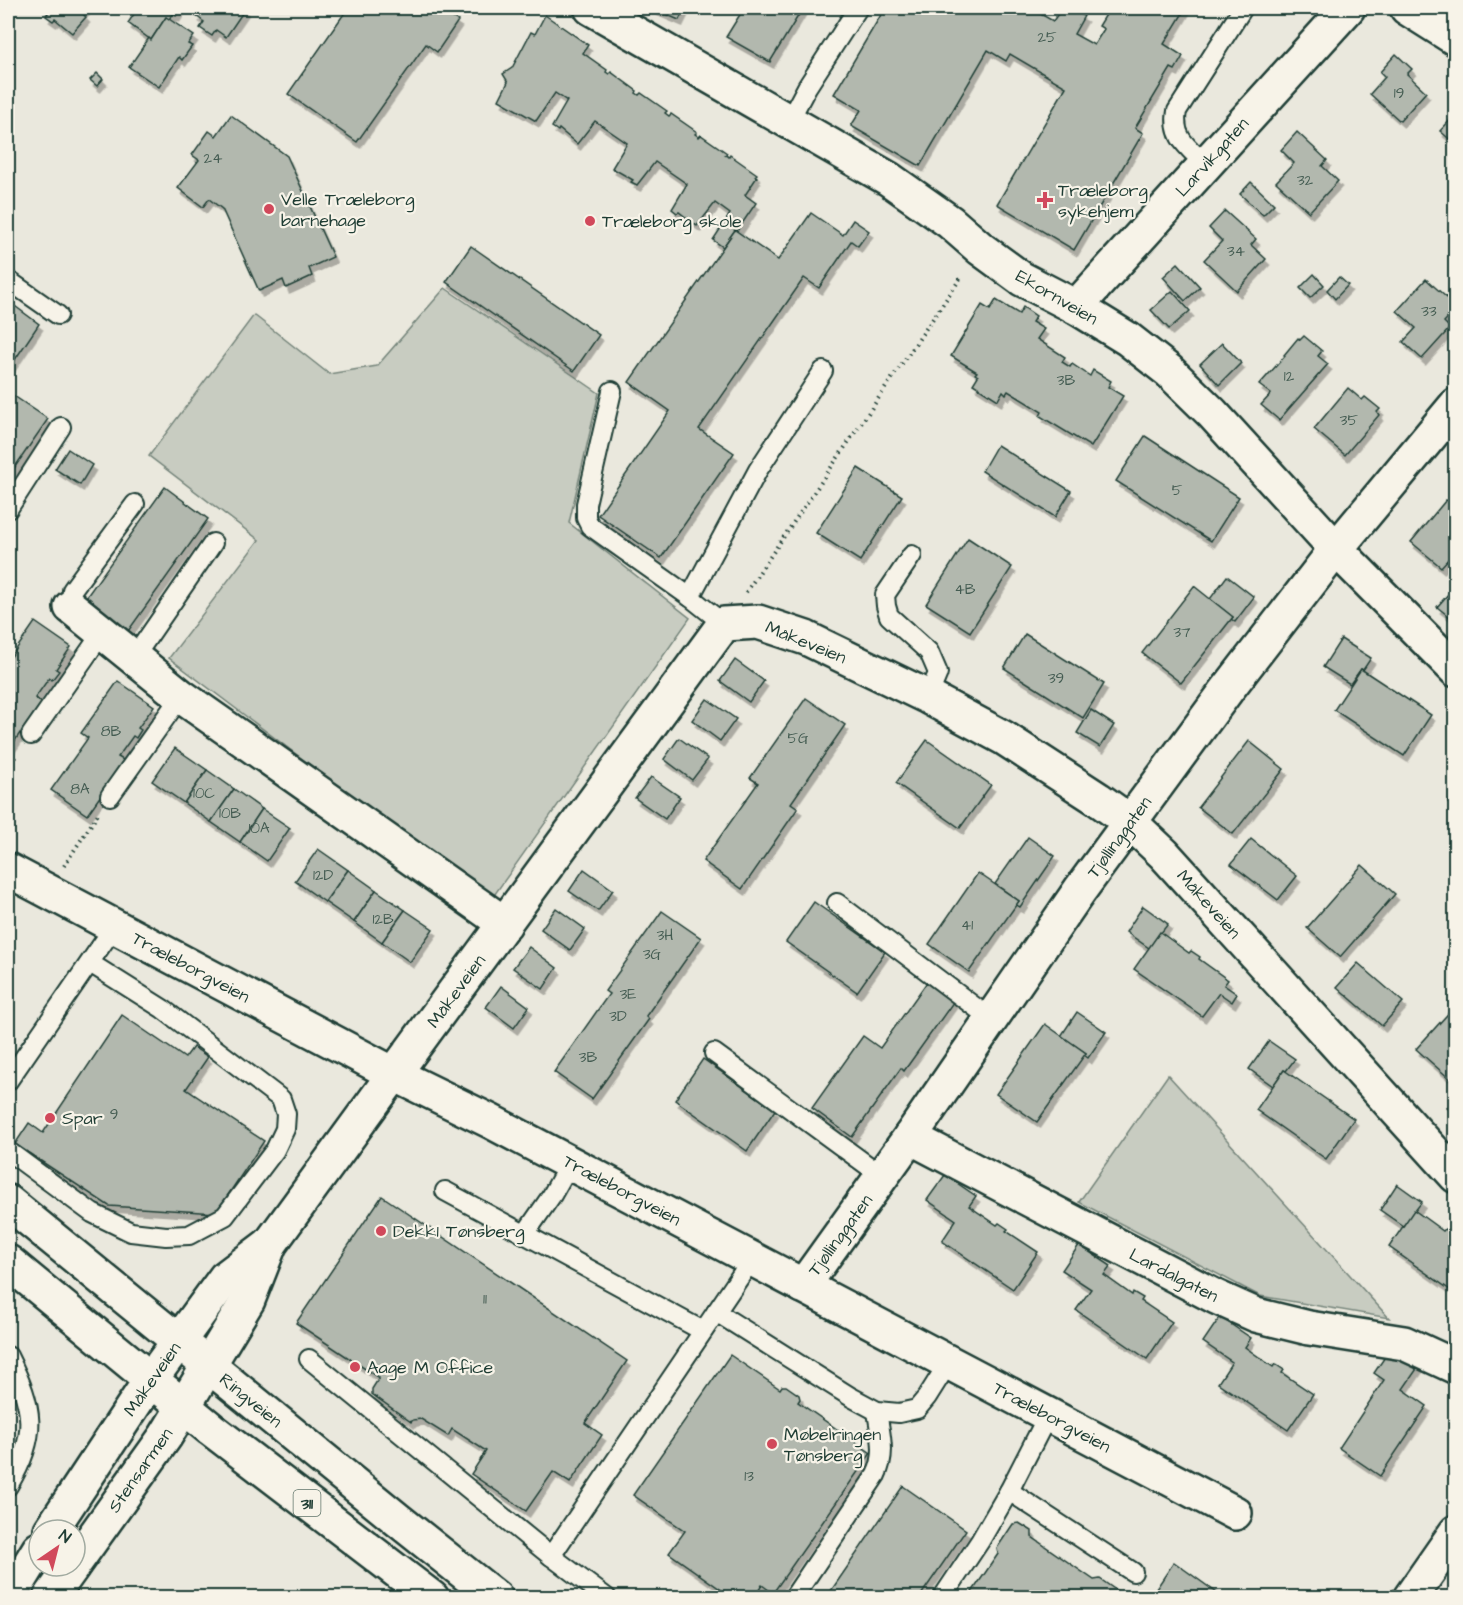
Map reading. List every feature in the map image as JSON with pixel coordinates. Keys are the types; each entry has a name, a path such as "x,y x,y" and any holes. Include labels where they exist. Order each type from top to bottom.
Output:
{"street":[{"name":"Ekornveien","path":"591,8 889,179 950,222 981,249 1022,279 1076,307 1128,339 1169,371 1212,412 1336,549 1455,670"},
{"name":"Larvikgaten","path":"1076,307 1348,8"},
{"path":"1407,8 1455,39"},
{"name":"Tjøllinggaten","path":"803,1286 910,1137 1080,890 1227,690 1336,549 1455,405"},
{"path":"71,607 181,696 505,924"},
{"name":"Måkeveien","path":"184,1406 248,1300 270,1244 724,624 758,622 806,638 928,697 1004,738 1130,822 1164,854 1455,1176"},
{"name":"Træleborgveien","path":"8,870 1235,1513"},
{"name":"Lardalgaten","path":"910,1137 1216,1297 1256,1315 1310,1328 1404,1343 1455,1367"},
{"name":"Ringveien","path":"8,1202 496,1598"},
{"name":"Måkeveien","path":"59,1518 151,1379 225,1278 270,1244"},
{"name":"311","path":"8,1262 184,1406 432,1598"},
{"name":"Stensarmen","path":"87,1546 165,1437 184,1406"},
{"path":"1410,1598 1455,1532"},
{"path":"19,1587 27,1572"},
{"name":"Stensarmen","path":"50,1598 64,1578"}],"lane":[{"path":"789,121 807,87 858,8"},
{"path":"1205,164 1180,138 1174,124 1177,111 1243,8"},
{"path":"8,280 58,315"},
{"path":"690,597 758,470 823,371"},
{"path":"612,391 586,504 586,518 590,526 724,624"},
{"path":"8,509 61,427"},
{"path":"71,607 72,590 135,504"},
{"path":"133,659 213,543"},
{"path":"912,555 885,595 886,606 889,616 929,652 938,673 928,697"},
{"path":"31,735 102,633"},
{"path":"110,796 181,696"},
{"path":"837,903 991,1019"},
{"path":"8,1082 114,927"},
{"path":"8,1151 92,1213 131,1232 166,1236 189,1235 225,1216 275,1150 285,1129 286,1113 281,1099 163,1009 90,963"},
{"path":"714,1053 882,1176"},
{"path":"525,1234 570,1163"},
{"path":"445,1191 703,1331"},
{"path":"551,1556 752,1259"},
{"path":"716,1311 877,1411 899,1413 917,1409 949,1362"},
{"path":"8,1356 21,1382 29,1408 30,1429 27,1448 8,1486"},
{"path":"309,1359 551,1556 607,1598"},
{"path":"793,1598 882,1464 883,1445 877,1411"},
{"path":"942,1598 1009,1491 1048,1415"},
{"path":"1009,1491 1134,1572"}],"path":[{"path":"724,624 981,249"},
{"path":"48,891 110,796"}],"shaded area":[{"path":"445,288 599,393 569,523 690,618 490,901 169,658 259,540 149,456 254,315 329,374 377,366"},
{"path":"1168,1075 1389,1318 1260,1296 1079,1202"}],"building":[{"path":"50,8 87,8 82,13 86,17 72,33 55,19 53,21 46,16"},
{"path":"138,8 181,8 176,16 173,14 169,19 166,17 151,40 128,23"},
{"path":"203,8 245,9 226,37 216,30 212,36 200,28 204,22 196,16"},
{"path":"348,8 447,8 449,9 446,13 458,21 437,52 426,44 357,142 288,94"},
{"path":"651,8 685,8 679,20"},
{"path":"744,8 803,8 770,62 726,37"},
{"name":"Træleborg sykehjem","path":"885,8 1030,8 1053,21 1062,8 1070,8 1084,16 1074,34 1094,45 1104,29 1099,26 1110,8 1186,8 1164,44 1183,56 1175,70 1171,68 1135,128 1143,133 1074,250 997,204 1066,87 1010,54 1006,61 988,50 920,166 851,126 861,110 834,94"},
{"path":"545,15 588,45 583,53 607,70 606,72 609,74 611,72 637,91 636,93 639,95 641,93 667,111 665,113 669,116 671,114 697,132 695,134 699,137 701,135 727,153 725,155 729,157 730,155 757,174 745,195 756,203 723,247 713,240 730,214 715,203 697,226 679,212 677,213 672,209 687,184 655,162 637,185 631,182 633,180 612,168 627,143 595,121 577,144 559,129 558,131 552,127 567,101 555,93 536,121 499,100 508,82 503,74 512,68 531,32 535,34"},
{"path":"166,17 194,36 188,44 192,46 182,60 179,57 159,87 129,67"},
{"path":"1396,54 1412,69 1407,74 1426,92 1400,121 1370,94 1385,77 1380,72"},
{"path":"97,73 103,79 97,86 90,80"},
{"path":"1456,114 1456,139 1453,142 1440,131"},
{"path":"231,115 287,156 333,257 309,268 312,276 286,288 283,280 259,291 222,209 209,199 203,207 178,188 199,160 192,155 209,131 216,136"},
{"path":"1297,132 1327,160 1322,166 1338,181 1309,212 1276,182 1294,163 1281,150"},
{"path":"1251,182 1274,204 1263,215 1240,194"},
{"path":"1225,211 1256,239 1251,245 1266,259 1237,291 1204,260 1222,241 1209,228"},
{"name":"Træleborg skole","path":"811,213 843,235 853,220 869,231 858,246 851,241 819,288 804,278 699,429 734,453 661,558 598,515 670,411 629,382 735,230 778,260"},
{"path":"471,246 599,335 574,371 446,282"},
{"path":"1178,263 1200,287 1185,301 1163,277"},
{"path":"1314,274 1324,285 1310,298 1300,288"},
{"path":"1339,277 1348,285 1335,299 1327,290"},
{"path":"1426,279 1456,306 1456,309 1444,322 1450,328 1422,359 1403,342 1416,328 1397,311"},
{"path":"1172,291 1190,311 1169,329 1151,310"},
{"path":"996,300 1019,314 1023,307 1036,316 1032,322 1044,329 1037,339 1065,357 1062,362 1070,367 1072,364 1090,376 1093,370 1111,381 1108,387 1123,396 1091,447 1040,416 1042,412 1008,391 1006,394 1003,391 998,400 973,384 978,376 975,374 977,372 951,356 982,305 990,310"},
{"path":"8,301 39,324 8,370"},
{"path":"1304,336 1322,351 1318,356 1328,364 1279,420 1261,405 1271,394 1259,385 1298,338 1300,340"},
{"path":"1222,343 1241,363 1219,385 1200,364"},
{"path":"1348,388 1362,400 1365,397 1380,409 1377,412 1379,415 1345,455 1314,429"},
{"path":"8,392 48,419 8,477"},
{"path":"1145,436 1239,497 1211,541 1116,481"},
{"path":"997,445 1071,491 1055,517 982,471"},
{"path":"68,449 92,465 80,485 55,469"},
{"path":"858,468 902,496 860,561 816,533"},
{"path":"165,487 208,519 126,634 82,603"},
{"path":"1453,495 1456,498 1456,560 1451,556 1441,567 1411,542 1446,500 1448,501"},
{"path":"968,538 1012,567 970,632 926,604"},
{"path":"1227,576 1254,597 1235,622 1231,619 1233,617 1210,599"},
{"path":"1456,585 1456,622 1437,607"},
{"path":"1194,586 1233,617 1181,683 1142,653"},
{"path":"35,622 71,647 56,669 59,671 52,680 49,678 35,698 42,703 26,725 29,727 23,735 20,733 8,751 8,661"},
{"path":"1025,634 1104,684 1083,718 1004,668"},
{"path":"1341,639 1371,658 1350,684 1323,667"},
{"path":"735,660 764,681 749,702 720,681"},
{"path":"1361,669 1431,715 1404,756 1334,710"},
{"path":"118,681 154,706 138,728 141,730 136,738 133,736 118,757 125,761 87,815 51,790 88,738 81,733"},
{"path":"806,698 845,725 791,803 798,808 742,889 703,861 758,783 750,778"},
{"path":"707,699 736,719 720,741 692,720"},
{"path":"1091,710 1114,725 1100,747 1077,733"},
{"path":"679,738 708,759 692,780 664,759"},
{"path":"927,740 991,785 960,828 896,783"},
{"path":"1249,741 1284,769 1233,834 1198,807"},
{"path":"175,748 207,770 184,803 152,781"},
{"path":"207,770 234,789 211,822 184,803"},
{"path":"651,777 680,797 665,819 635,798"},
{"path":"234,789 262,809 240,842 211,822"},
{"path":"1456,791 1456,808 1448,803"},
{"path":"262,809 290,828 267,861 240,842"},
{"path":"1028,837 1055,856 1020,907 1016,905 1019,901 995,884"},
{"path":"1251,839 1297,876 1278,900 1231,864"},
{"path":"318,849 348,870 325,902 295,881"},
{"path":"1362,865 1395,894 1340,957 1307,928"},
{"path":"584,869 613,890 598,911 569,891"},
{"path":"348,870 376,890 354,922 325,902"},
{"path":"978,873 1019,901 969,972 929,944"},
{"path":"376,890 405,910 382,942 354,922"},
{"path":"814,902 885,952 857,992 786,942"},
{"path":"1143,906 1168,924 1149,948 1126,932"},
{"path":"556,908 585,929 570,950 541,929"},
{"path":"405,910 433,929 410,962 382,942"},
{"path":"662,911 701,938 646,1016 649,1019 592,1099 554,1072 609,994 605,991"},
{"path":"1160,932 1189,953 1191,951 1200,957 1199,959 1228,980 1224,985 1237,994 1232,1002 1219,993 1202,1016 1134,969"},
{"path":"529,947 557,968 543,989 513,968"},
{"path":"1358,963 1403,1002 1382,1026 1337,987"},
{"path":"927,982 954,1001 904,1071 901,1068 852,1137 812,1108 863,1036 880,1048"},
{"path":"501,986 529,1007 514,1028 486,1007"},
{"path":"1456,1005 1456,1072 1450,1079 1416,1049"},
{"path":"1077,1012 1106,1032 1088,1058 1084,1055 1086,1053 1061,1036"},
{"path":"122,1015 185,1058 193,1047 208,1057 186,1089 264,1141 216,1213 109,1206 15,1144 29,1123 43,1133"},
{"path":"1045,1024 1086,1053 1037,1122 996,1094"},
{"path":"1269,1041 1295,1059 1273,1086 1249,1069"},
{"path":"703,1059 775,1110 747,1151 675,1100"},
{"path":"1284,1070 1354,1119 1326,1159 1256,1110"},
{"path":"1456,1098 1456,1115 1447,1108"},
{"path":"945,1175 976,1196 969,1206 997,1225 999,1223 1008,1229 1006,1231 1038,1252 1013,1289 942,1241 956,1220 927,1200"},
{"path":"1397,1184 1422,1202 1403,1226 1380,1210"},
{"path":"382,1196 627,1361 585,1423 602,1435 570,1483 553,1472 526,1511 471,1474 486,1451 452,1429 448,1436 421,1419 411,1422 372,1394 372,1389 379,1378 296,1323"},
{"path":"1414,1210 1443,1231 1445,1229 1454,1235 1452,1238 1456,1240 1456,1294 1389,1247"},
{"path":"1079,1245 1111,1266 1104,1275 1132,1295 1133,1292 1143,1298 1141,1301 1172,1322 1147,1359 1076,1310 1091,1289 1062,1270"},
{"path":"1220,1317 1251,1338 1245,1347 1273,1367 1275,1364 1284,1370 1282,1373 1313,1394 1288,1430 1218,1383 1232,1362 1203,1342"},
{"path":"1391,1348 1419,1366 1403,1389 1427,1406 1380,1476 1339,1448 1384,1380 1374,1373"},
{"path":"730,1355 780,1389 786,1386 799,1395 798,1402 871,1453 773,1593 762,1585 754,1598 743,1598 738,1594 733,1598 669,1553 685,1531 633,1495"},
{"path":"903,1486 966,1530 919,1598 826,1598"},
{"path":"1019,1523 1032,1531 1032,1537 1094,1580 1100,1579 1127,1598 968,1598 998,1554 997,1548 1013,1524"},
{"path":"1174,1562 1224,1598 1150,1598"}],"place":[{"name":"Træleborg sykehjem","path":"1045,200"},
{"name":"Velle Træleborg barnehage","path":"269,209"},
{"name":"Træleborg skole","path":"590,221"},
{"name":"Spar","path":"50,1118"},
{"name":"Dekk1 Tønsberg","path":"381,1231"},
{"name":"Aage M Office","path":"355,1367"},
{"name":"Møbelringen Tønsberg","path":"772,1444"}]}
